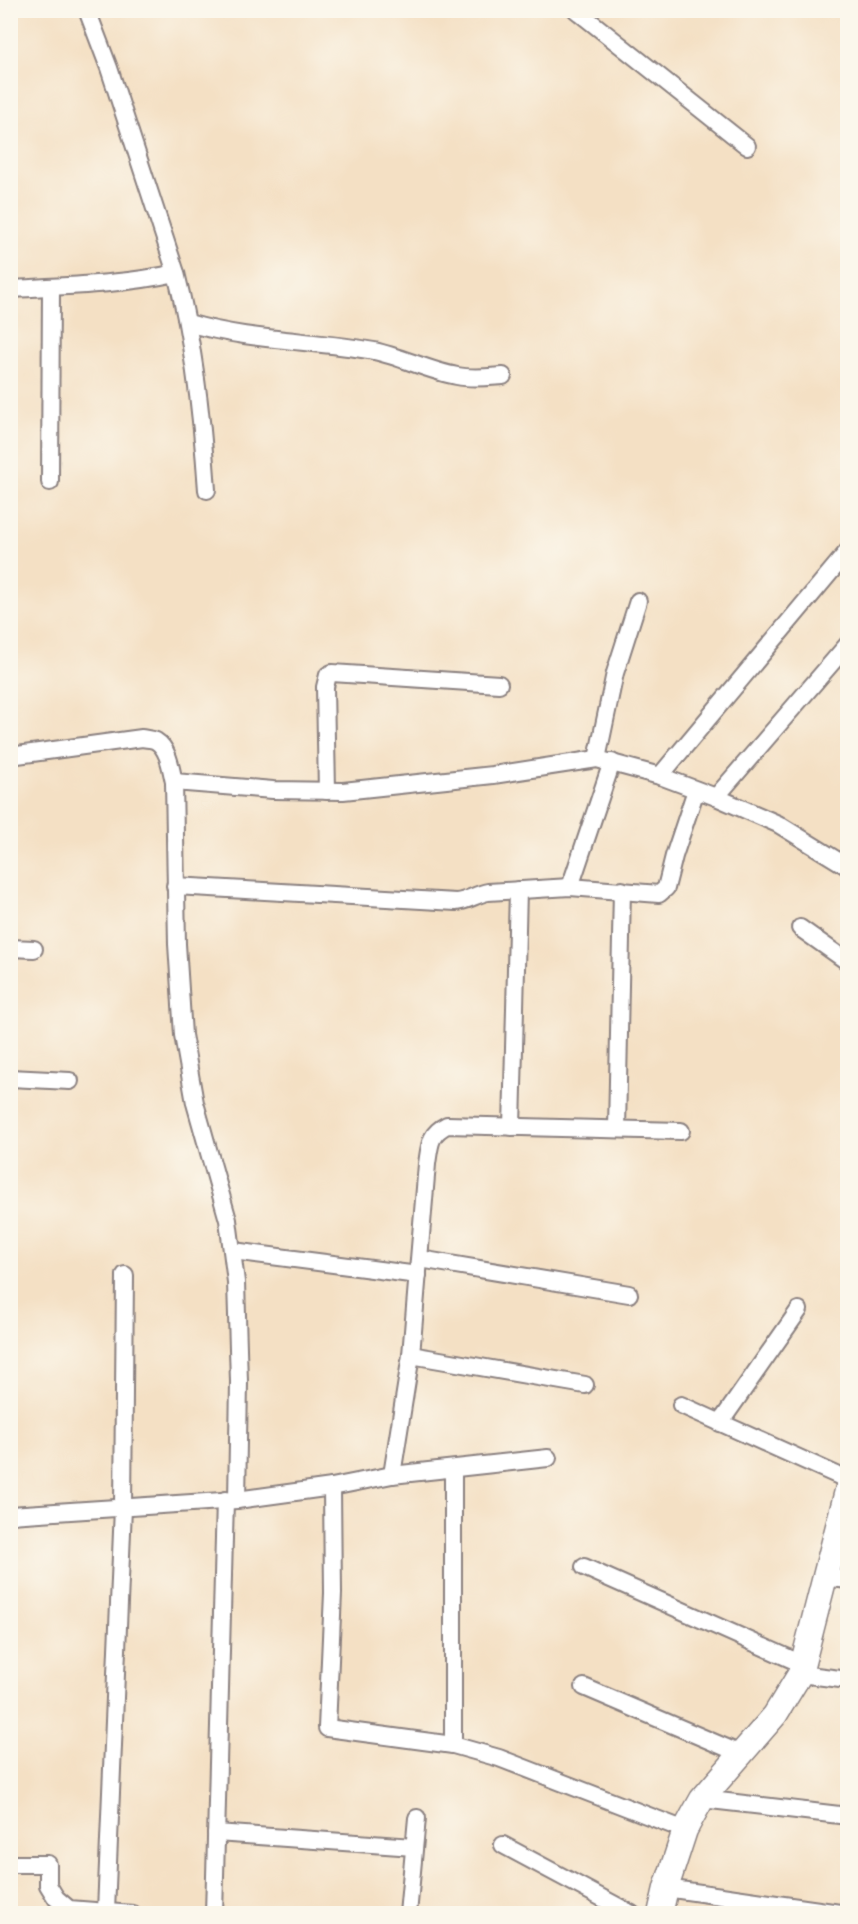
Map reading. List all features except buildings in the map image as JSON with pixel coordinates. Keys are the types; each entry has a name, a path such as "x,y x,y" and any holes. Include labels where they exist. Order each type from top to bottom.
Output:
{"street":[{"path":"87,10 109,68 176,273 188,323 197,385 207,490"},
{"path":"576,10 747,146"},
{"path":"10,289 154,278 176,273"},
{"path":"50,482 51,287"},
{"path":"188,323 212,330 270,339 375,351 456,376 475,378 503,376"},
{"path":"660,776 848,551"},
{"path":"570,887 604,760 615,673 638,601"},
{"path":"716,797 848,644"},
{"path":"327,791 325,687 328,675 332,673 499,684"},
{"path":"10,756 142,738 156,741 163,748 170,763 174,782 175,886 183,1035 189,1072 228,1220 237,1282 239,1371 231,1500 214,1914"},
{"path":"174,782 273,790 327,791 397,786 604,760 660,776 778,824 848,867"},
{"path":"175,886 456,902 481,893 570,887 658,894 664,891 696,790"},
{"path":"512,1127 518,890"},
{"path":"617,1129 622,890"},
{"path":"800,928 848,962"},
{"path":"10,948 34,948"},
{"path":"10,1078 70,1081"},
{"path":"392,1475 411,1355 427,1164 431,1138 438,1129 447,1125 681,1131"},
{"path":"233,1251 419,1267 629,1294"},
{"path":"106,1911 123,1508 125,1275"},
{"path":"720,1423 799,1310"},
{"path":"411,1355 585,1385"},
{"path":"681,1405 848,1480"},
{"path":"10,1515 231,1500 332,1487 392,1475 548,1458"},
{"path":"453,1470 453,1745"},
{"path":"332,1487 333,1593 327,1728 453,1745 527,1767 685,1830"},
{"path":"660,1914 685,1830 702,1799 774,1715 801,1669 836,1579 848,1487"},
{"path":"584,1567 801,1669 848,1680"},
{"path":"584,1687 741,1754"},
{"path":"702,1799 848,1816"},
{"path":"408,1914 417,1818"},
{"path":"216,1833 414,1847"},
{"path":"503,1845 632,1914"},
{"path":"10,1864 48,1864 48,1885 56,1898 69,1911 133,1914"},
{"path":"666,1888 847,1914"}]}
